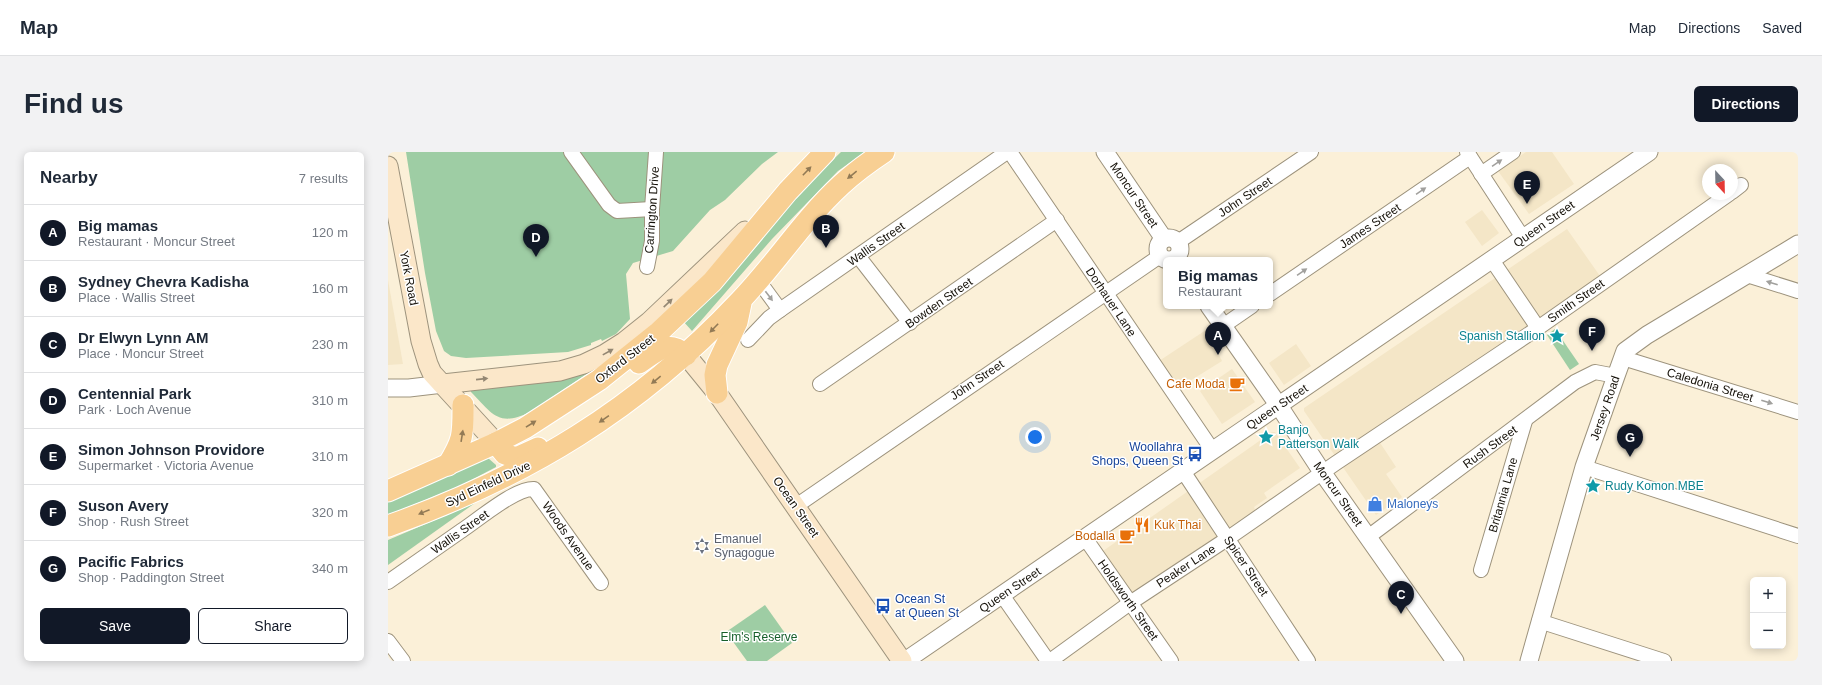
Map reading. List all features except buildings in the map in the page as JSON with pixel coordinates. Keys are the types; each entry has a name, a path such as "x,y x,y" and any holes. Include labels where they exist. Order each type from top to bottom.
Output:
{"main road":[{"name":"Oxford Street","path":"496,443 525,428 599,380 659,332 712,282 788,190 825,152"},
{"path":"443,384 505,454 516,458 551,442 584,432 639,394 686,355 741,300 835,190 884,152"},
{"name":"York Road","path":"388,166 421,341 430,370 443,384"},
{"path":"443,384 560,371 584,364 605,354 624,342 649,322 788,190"},
{"path":"718,393 715,375 717,364 737,322 741,300"},
{"path":"599,380 624,374 663,347 671,346 686,355"},
{"name":"Ocean Street","path":"686,355 718,393 902,661"},
{"path":"448,465 463,437 463,405"},
{"name":"Syd Einfeld Drive","path":"388,526 507,477 584,432"},
{"path":"388,491 496,443"}],"street":[{"path":"571,152 608,205 617,211 652,209"},
{"name":"Carrington Drive","path":"647,267 652,241 652,209 656,152"},
{"name":"Dorhauer Lane","path":"1009,152 1213,451"},
{"name":"Wallis Street","path":"748,340 763,324 780,310 1009,152"},
{"name":"Moncur Street","path":"1105,152 1171,251"},
{"name":"John Street","path":"796,506 1105,292 1171,251 1311,152"},
{"path":"1481,174 1513,152"},
{"name":"Queen Street","path":"905,661 1649,152"},
{"path":"1468,155 1523,238"},
{"name":"James Street","path":"1273,292 1468,155"},
{"name":"Smith Street","path":"1322,472 1538,328 1720,200"},
{"name":"Bowden Street","path":"820,384 910,323 1056,220"},
{"name":"Jersey Road","path":"1529,661 1539,621 1584,467 1616,376 1629,347 1798,244"},
{"path":"858,256 910,323"},
{"path":"1492,260 1538,328"},
{"path":"1746,275 1798,292"},
{"path":"758,280 780,310"},
{"name":"Moncur Street","path":"1211,309 1452,660"},
{"path":"1223,326 1248,309"},
{"name":"Caledonia Street","path":"1623,358 1798,412"},
{"name":"Rush Street","path":"1368,536 1587,374 1595,372 1616,376"},
{"path":"388,388 409,388 443,384"},
{"name":"Britannia Lane","path":"1481,570 1525,421"},
{"path":"1584,467 1798,536"},
{"name":"Spicer Street","path":"1183,471 1308,661"},
{"name":"Peaker Lane","path":"1049,661 1130,603 1227,539 1322,472"},
{"name":"Wallis Street","path":"388,582 508,499 524,491 534,489"},
{"name":"Woods Avenue","path":"534,489 601,583"},
{"name":"Holdsworth Street","path":"1085,538 1171,661"},
{"path":"1002,595 1049,661"},
{"path":"1539,621 1664,661"},
{"path":"388,641 403,661"}],"shaded area":[{"path":"1526,152 1552,152 1574,184 1529,214 1498,171"},
{"path":"1482,210 1499,233 1482,246 1465,222"},
{"path":"1567,229 1600,276 1373,432 1396,467 1386,474 1402,497 1376,515 1304,411 1304,408"},
{"path":"388,280 403,364 388,365"},
{"path":"1206,330 1222,361 1177,389 1159,361"},
{"path":"1296,344 1311,366 1284,385 1269,363"},
{"path":"1232,369 1255,402 1222,424 1200,391"},
{"path":"1272,432 1275,432 1300,468 1264,493 1267,498 1254,507 1256,512 1134,597 1103,551"}],"green space":[{"path":"406,152 778,152 762,164 725,200 710,210 673,251 633,263 626,274 630,319 616,334 602,341 601,339 591,343 591,345 568,352 466,358 451,356 444,351 436,331 425,273"},
{"path":"841,152 865,152 838,171 772,239 692,331 683,321 787,204"},
{"path":"1555,329 1579,364 1570,370 1547,335"},
{"path":"606,361 530,412 519,417 510,419 496,416 490,412 471,392 470,387"},
{"path":"488,458 496,465 496,467 460,486 388,515 388,502"},
{"path":"475,503 388,565 388,540"},
{"name":"Elm's Reserve","path":"765,605 792,643 767,661 747,661 726,632"}],"place":[{"name":"Simon Johnson Providore","path":"1527,204"},
{"name":"Sydney Chevra Kadisha","path":"826,248"},
{"name":"Centennial Park","path":"536,257"},
{"name":"Spanish Stallion","path":"1557,336"},
{"name":"Suson Avery","path":"1592,351"},
{"name":"Big mamas","path":"1218,355"},
{"name":"Cafe Moda","path":"1237,384"},
{"name":"Banjo Patterson Walk","path":"1266,437"},
{"name":"Woollahra Shops, Queen St","path":"1195,454"},
{"name":"Pacific Fabrics","path":"1630,457"},
{"name":"Rudy Komon MBE","path":"1593,486"},
{"name":"Maloneys","path":"1375,504"},
{"name":"Kuk Thai","path":"1142,525"},
{"name":"Bodalla","path":"1127,536"},
{"name":"Emanuel Synagogue","path":"702,546"},
{"name":"Ocean St at Queen St","path":"883,606"},
{"name":"Dr Elwyn Lynn AM","path":"1401,614"}]}
